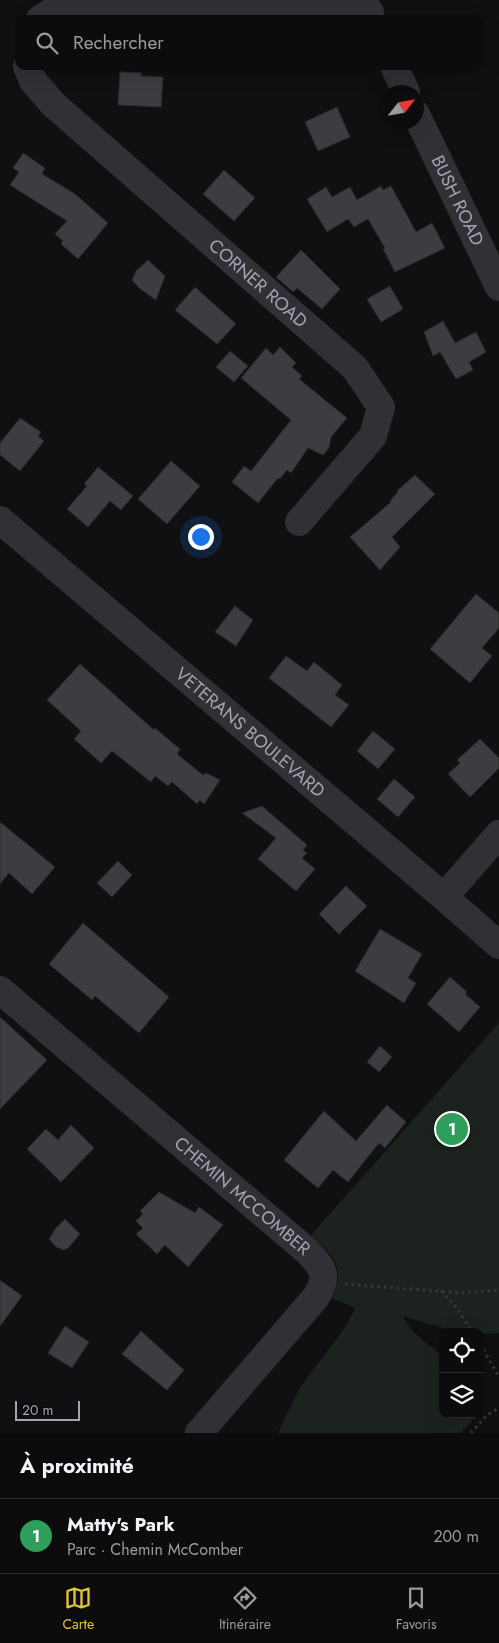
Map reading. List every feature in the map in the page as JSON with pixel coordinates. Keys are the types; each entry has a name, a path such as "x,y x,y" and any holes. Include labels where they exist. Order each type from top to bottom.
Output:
{"street":[{"path":"47,15 78,8 369,10"},
{"name":"CORNER ROAD","path":"29,70 33,81 54,105 355,368 381,407 373,436 299,522"},
{"path":"396,70 403,85"},
{"name":"BUSH ROAD","path":"424,130 499,288"},
{"name":"VETERANS BOULEVARD","path":"0,520 444,897 499,946"},
{"path":"444,897 499,834"},
{"name":"CHEMIN MCCOMBER","path":"0,990 307,1251 323,1273 324,1282"},
{"path":"198,1433 316,1297 324,1282"}],"path":[{"path":"324,1282 463,1293 499,1290"},
{"path":"441,1291 456,1307 469,1328"},
{"path":"484,1351 499,1377"},
{"path":"471,1433 487,1415 499,1408"}],"shaded area":[{"path":"499,1023 499,1333 484,1334 484,1328 443,1328 402,1316 414,1333 439,1353 439,1418 474,1418 461,1433 278,1433 303,1384 339,1336 355,1308 332,1298 338,1277 338,1269 331,1256 311,1235"}],"building":[{"path":"120,72 142,73 141,76 163,77 161,107 118,105"},
{"path":"337,107 350,137 318,151 305,122"},
{"path":"23,153 45,168 42,174 75,194 108,223 78,259 61,244 63,241 55,234 67,221 10,185 19,172 13,168"},
{"path":"224,170 255,198 234,221 203,194"},
{"path":"381,186 383,190 391,186 416,232 432,223 445,248 395,272 383,249 385,248 368,219 354,227 348,219 327,232 307,199 326,187 332,197 350,187 357,200"},
{"path":"301,250 340,289 322,309 297,288 293,292 276,277"},
{"path":"148,260 165,276 156,300 139,288 132,280 136,271"},
{"path":"390,286 403,309 381,322 367,299"},
{"path":"195,287 236,324 217,344 175,310"},
{"path":"443,321 455,343 476,332 486,352 469,362 473,370 456,379 440,352 433,356 424,332"},
{"path":"280,347 296,363 292,367 302,376 299,379 347,418 331,437 329,448 323,455 308,448 291,473 287,470 280,479 278,478 258,503 232,482 244,466 251,471 291,420 241,378 266,348 273,355"},
{"path":"230,351 248,366 234,382 216,367"},
{"path":"20,418 41,432 38,436 44,441 20,471 0,455 0,443"},
{"path":"171,461 200,486 167,524 138,499"},
{"path":"98,467 133,496 121,510 110,501 88,527 67,509 87,486 84,484"},
{"path":"415,475 435,494 392,537 400,547 380,570 350,537 391,502 397,491"},
{"path":"476,594 499,613 499,628 482,648 492,656 470,683 430,649"},
{"path":"235,606 253,620 236,646 215,632"},
{"path":"286,656 307,671 314,662 342,685 335,695 349,705 331,727 269,678"},
{"path":"80,664 154,730 155,728 180,749 177,754 203,775 206,773 220,780 204,804 200,800 197,804 172,782 168,786 155,776 151,782 112,751 101,763 74,739 81,731 47,700"},
{"path":"373,731 395,749 378,769 357,751"},
{"path":"480,739 499,758 499,768 470,797 448,774 460,763 457,760"},
{"path":"394,779 415,797 398,817 377,799"},
{"path":"262,806 307,845 303,850 307,853 302,858 315,869 296,891 258,859 276,838 242,813"},
{"path":"0,822 55,867 32,894 9,873 0,884"},
{"path":"118,861 132,875 112,897 97,883"},
{"path":"346,886 367,906 339,934 319,914"},
{"path":"83,923 169,997 139,1033 95,996 92,1000 49,964"},
{"path":"380,929 422,954 408,978 416,983 404,1003 355,971"},
{"path":"450,977 480,1007 459,1032 427,1004"},
{"path":"0,1017 47,1060 0,1109"},
{"path":"380,1046 392,1057 379,1072 367,1062"},
{"path":"387,1105 406,1122 385,1148 379,1143 348,1182 333,1170 318,1188 284,1160 324,1111 356,1141"},
{"path":"71,1125 94,1148 61,1182 27,1149 46,1129 58,1140"},
{"path":"159,1192 195,1213 199,1207 223,1225 188,1267 165,1245 157,1254 136,1234 143,1228 136,1221 143,1214 140,1211"},
{"path":"65,1219 80,1234 64,1250 56,1247 49,1239"},
{"path":"0,1280 22,1296 0,1326"},
{"path":"65,1326 89,1342 72,1368 48,1353"},
{"path":"141,1331 184,1370 167,1390 122,1354"}],"place":[{"name":"Matty's Park","path":"452,1129"}]}
